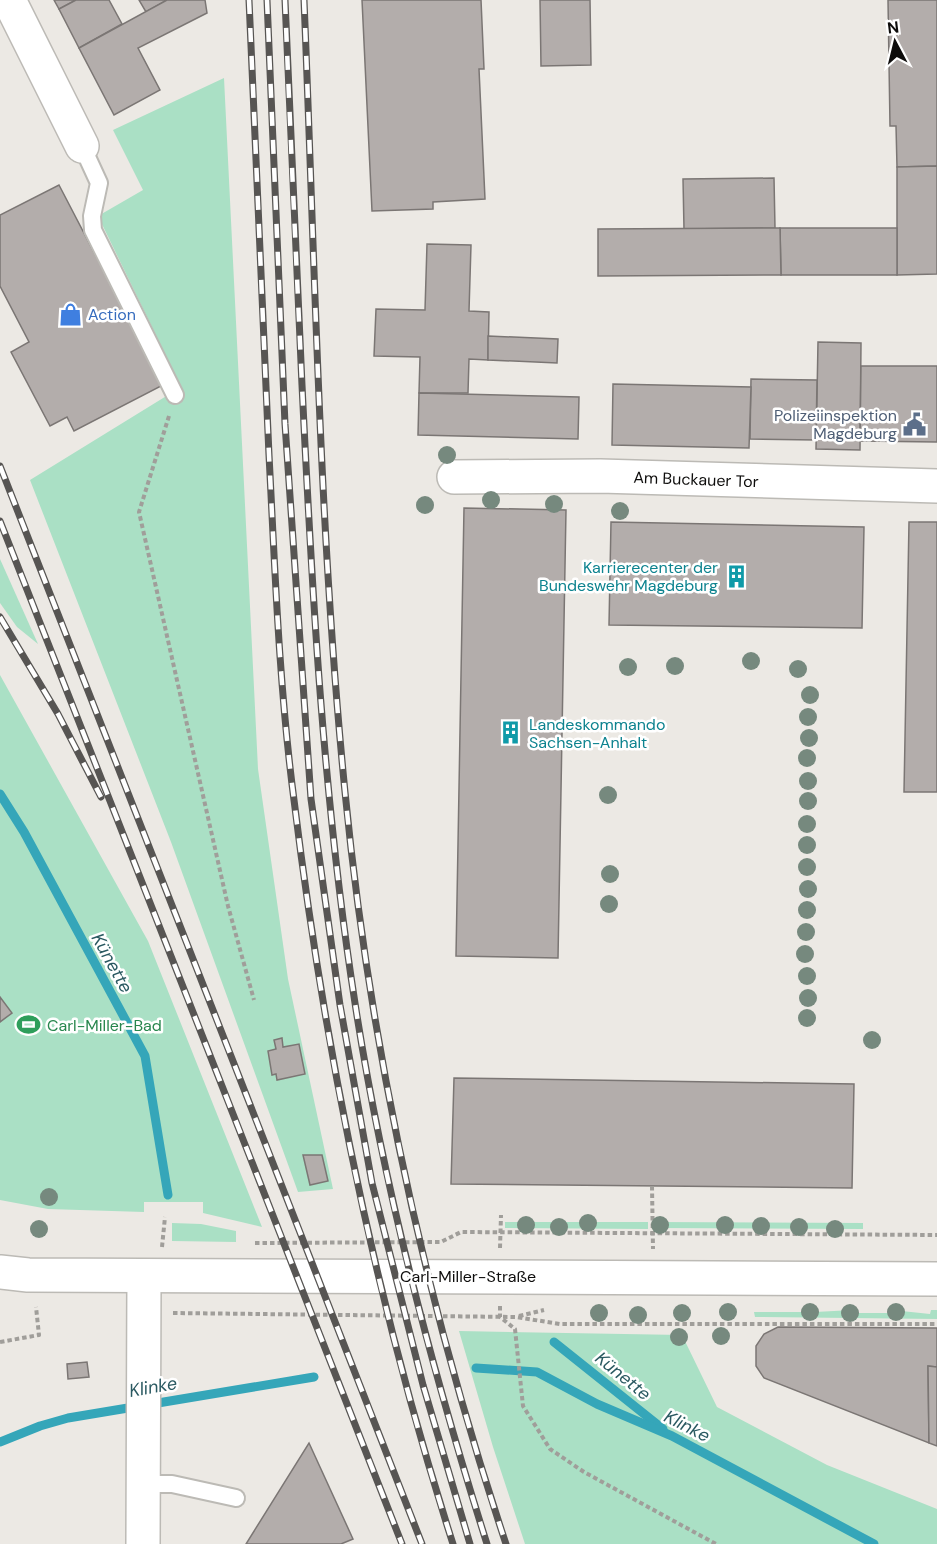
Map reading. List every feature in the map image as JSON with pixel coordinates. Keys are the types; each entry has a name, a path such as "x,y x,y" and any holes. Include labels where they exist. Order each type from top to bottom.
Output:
{"street":[{"path":"9,0 82,146"},
{"name":"Am Buckauer Tor","path":"454,477 586,476 937,486"},
{"name":"Carl-Miller-Straße","path":"0,1272 18,1275 937,1280"},
{"path":"143,1544 144,1276"}],"lane":[{"path":"82,146 100,184 92,216 93,230 176,395"},
{"path":"144,1485 172,1484 236,1498"}],"path":[{"path":"176,395 140,512 228,906 254,1000"},
{"path":"652,1186 652,1213"},
{"path":"500,1253 501,1215"},
{"path":"162,1246 165,1217"},
{"name":"Carl-Miller-Straße","path":"441,1242 461,1232 937,1235"},
{"path":"500,1302 500,1317"},
{"path":"0,1342 39,1335 36,1306"},
{"path":"171,1312 516,1317 560,1324 937,1324"},
{"path":"500,1317 515,1329 522,1384 521,1399 526,1413 549,1449 560,1458 716,1544"}],"green space":[{"path":"224,78 258,769 288,979 333,1189 298,1192 171,842 30,480 181,387 98,216 143,190 113,130"},
{"path":"0,559 38,644 17,627 0,603"},
{"path":"0,675 148,941 262,1227 203,1213 203,1202 144,1202 144,1212 48,1209 0,1200"},
{"path":"505,1222 648,1222 648,1229 505,1228"},
{"path":"655,1222 863,1223 863,1229 655,1228"},
{"path":"172,1223 201,1224 236,1231 236,1242 172,1241"},
{"path":"814,1309 815,1312 853,1310 854,1313 891,1313 892,1310 930,1314 931,1310 937,1310 937,1319 755,1317 754,1312 805,1312 805,1310"},
{"path":"459,1331 682,1335 717,1407 827,1465 937,1509 937,1544 525,1544 493,1447"}],"building":[{"path":"54,0 76,0 59,9"},
{"path":"76,0 109,0 122,24 79,48 59,9"},
{"path":"139,0 167,0 146,12"},
{"path":"167,0 205,0 207,13 138,48 160,90 114,115 79,48"},
{"path":"362,0 481,0 484,69 479,69 485,199 433,202 433,209 372,211"},
{"path":"540,0 590,0 591,65 541,66"},
{"path":"888,0 937,0 937,166 897,167 896,126 890,126"},
{"path":"937,166 937,274 897,275 897,167"},
{"path":"774,178 775,228 684,229 683,179"},
{"name":"Action","path":"59,185 163,385 74,431 67,417 50,426 11,352 29,342 0,286 0,215"},
{"path":"780,228 897,228 897,275 781,275"},
{"path":"780,228 781,275 598,276 598,229"},
{"path":"427,244 471,245 469,311 489,312 488,360 469,359 468,393 419,393 420,357 374,356 376,309 425,310"},
{"path":"488,336 558,339 557,363 488,360"},
{"path":"818,342 861,343 860,450 816,449"},
{"path":"861,366 937,366 937,442 860,441"},
{"path":"751,379 817,380 816,440 750,439"},
{"path":"613,384 751,387 749,448 612,445"},
{"path":"419,393 579,397 578,439 418,435"},
{"name":"Landeskommando Sachsen-Anhalt","path":"464,508 566,510 558,958 456,956"},
{"name":"Karrierecenter der Bundeswehr Magdeburg","path":"611,522 864,527 862,628 609,625"},
{"path":"909,522 937,522 937,792 904,792"},
{"path":"0,997 12,1013 0,1022"},
{"path":"282,1038 283,1047 299,1044 305,1074 277,1080 276,1074 272,1075 268,1051 276,1049 274,1040"},
{"path":"454,1078 854,1084 852,1188 451,1184"},
{"path":"303,1155 322,1155 328,1181 310,1185"},
{"path":"778,1327 937,1328 937,1367 928,1366 929,1443 764,1378 756,1366 756,1346 764,1334"},
{"path":"87,1362 89,1377 68,1379 67,1364"},
{"path":"928,1366 937,1367 937,1446 929,1443"},
{"path":"309,1443 353,1539 341,1544 246,1544"}],"waterway":[{"name":"Künette","path":"0,794 24,832 145,1056 168,1195"},
{"name":"Künette","path":"554,1342 663,1429"},
{"name":"Klinke","path":"476,1368 537,1372 597,1404 672,1436 874,1544"},
{"name":"Klinke","path":"0,1442 68,1418 314,1377"}],"railway":[{"path":"249,0 276,585 281,671 294,800 321,989 356,1176 400,1361 453,1544"},
{"path":"267,0 285,424 311,799 340,1005 372,1183 423,1385 470,1544"},
{"path":"285,0 310,540 320,694 344,926 366,1072 394,1208 428,1343 487,1544"},
{"path":"304,0 329,594 345,792 356,888 369,983 404,1172 450,1360 506,1544"},
{"path":"0,466 422,1544"},
{"path":"0,521 402,1544"},
{"path":"0,617 58,714 101,797"}],"place":[{"name":"Action","path":"70,314"},
{"name":"Polizeiinspektion Magdeburg","path":"915,424"},
{"name":"Karrierecenter der Bundeswehr Magdeburg","path":"736,576"},
{"name":"Landeskommando Sachsen-Anhalt","path":"511,733"},
{"name":"Carl-Miller-Bad","path":"29,1025"}]}
